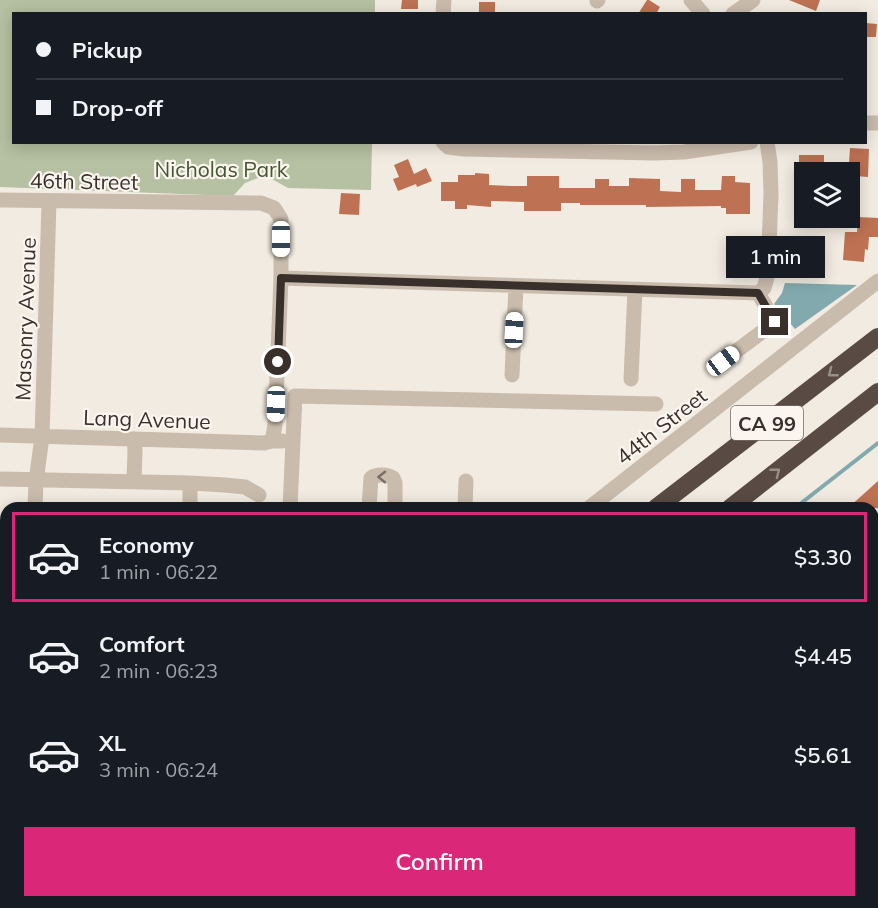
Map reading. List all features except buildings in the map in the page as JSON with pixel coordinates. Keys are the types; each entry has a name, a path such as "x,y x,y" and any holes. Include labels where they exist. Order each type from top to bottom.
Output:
{"highway":[{"name":"CA 99","path":"664,502 878,337"},
{"name":"CA 99","path":"738,502 878,392"}],"street":[{"path":"691,0 701,12"},
{"path":"736,12 753,0"},
{"path":"445,144 448,147 464,149 654,153 684,152 738,144"},
{"path":"723,361 775,322 761,290 768,274 771,194 767,144"},
{"name":"46th Street","path":"0,201 261,203 274,208 281,219 281,278"},
{"name":"Masonry Avenue","path":"35,502 42,436 49,202"},
{"path":"273,441 281,278 635,290 761,290"},
{"name":"44th Street","path":"597,502 878,282"},
{"path":"512,375 516,286"},
{"path":"631,379 635,290"},
{"path":"290,502 295,396 656,404"},
{"name":"Lang Avenue","path":"0,435 264,443 293,441"},
{"path":"134,439 134,482"},
{"path":"369,502 371,478 387,476 395,481 395,502"},
{"path":"0,479 190,483 245,488 259,495"},
{"path":"465,502 466,481"},
{"path":"190,483 190,502"}],"green space":[{"name":"Nicholas Park","path":"0,0 375,0 375,12 12,12 12,144 372,144 371,190 288,188 270,178 258,178 245,183 233,196 0,187"}],"water":[{"path":"785,283 857,285 795,329 774,304 782,293"}],"waterway":[{"path":"803,502 878,443"}],"route":[{"path":"278,362 281,278 758,293 775,322"}]}
